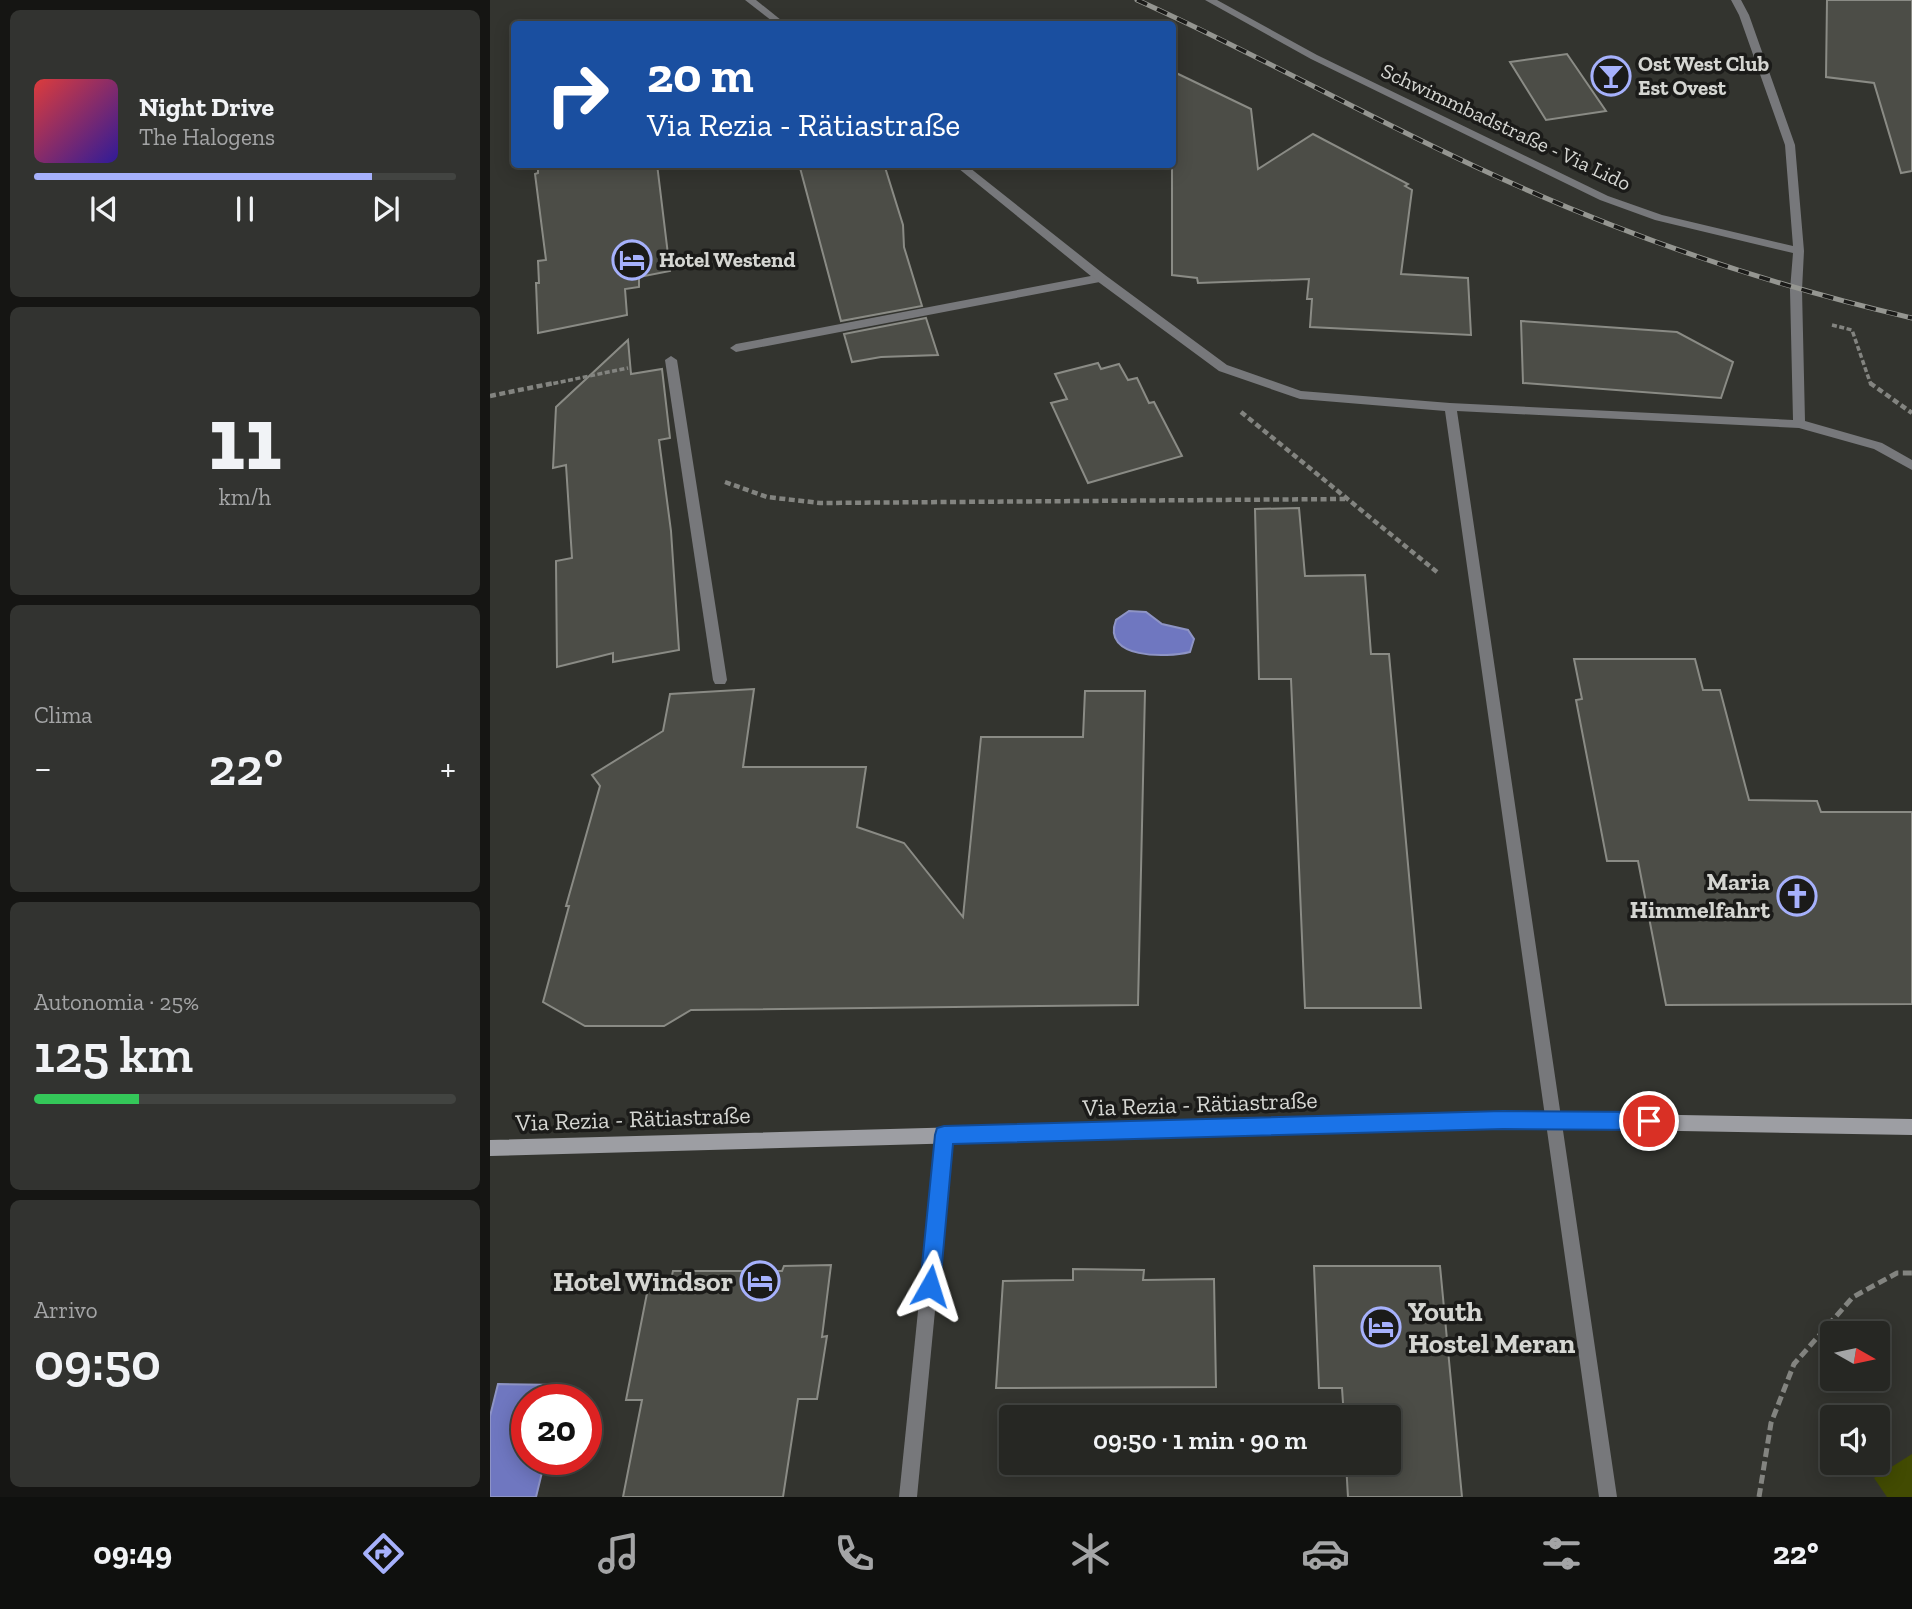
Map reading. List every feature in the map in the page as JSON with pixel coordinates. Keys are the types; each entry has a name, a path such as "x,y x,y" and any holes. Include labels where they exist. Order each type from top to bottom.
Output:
{"street":[{"path":"750,0 777,21"},
{"name":"Schwimmbadstraße - Via Lido","path":"1210,0 1314,57 1604,198 1659,218 1798,251"},
{"path":"1736,0 1744,15 1790,145 1798,251 1799,424"},
{"path":"963,168 1101,278 1223,368 1300,395 1450,407 1799,424 1878,446 1912,466"},
{"path":"736,348 1101,278"},
{"path":"671,360 720,680"},
{"path":"1450,407 1608,1497"},
{"name":"Via Rezia - Rätiastraße","path":"490,1148 1553,1120 1912,1127"},
{"path":"908,1497 944,1135"}],"path":[{"path":"1797,315 1852,330 1870,384 1912,413"},
{"path":"490,396 628,369"},
{"path":"1250,410 1236,408 1446,579"},
{"path":"688,470 767,497 821,503 1345,499"},
{"path":"1759,1497 1771,1423 1794,1364 1853,1297 1897,1273 1912,1273"}],"green space":[{"path":"1912,1454 1912,1497 1887,1497 1874,1478 1890,1475 1890,1468"}],"water":[{"path":"1129,611 1146,612 1162,624 1188,630 1194,639 1190,652 1153,655 1127,649 1118,642 1114,633 1116,620"},
{"path":"498,1384 511,1384 511,1475 541,1475 536,1497 490,1497 490,1416"}],"building":[{"path":"1827,0 1912,0 1912,171 1901,173 1874,83 1826,77"},
{"path":"1567,54 1606,111 1546,120 1510,62"},
{"path":"1176,73 1251,109 1258,169 1313,134 1408,184 1405,186 1412,190 1401,274 1468,278 1471,335 1310,327 1312,299 1307,299 1309,279 1198,283 1197,278 1172,275 1172,168 1176,168"},
{"path":"538,168 657,168 670,271 639,277 639,287 625,289 627,315 538,333 538,261 546,260 535,174 538,173"},
{"path":"800,168 885,168 903,225 904,247 922,306 841,321"},
{"path":"926,318 938,355 881,357 852,362 844,334"},
{"path":"1521,321 1677,332 1733,362 1721,398 1523,383"},
{"path":"628,340 631,374 662,369 670,438 659,440 671,531 679,650 613,662 613,653 557,667 556,561 572,558 566,465 553,468 556,407"},
{"path":"1098,363 1101,369 1119,364 1128,380 1137,378 1149,403 1154,402 1182,456 1088,483 1051,403 1067,399 1055,374"},
{"path":"1299,508 1305,576 1365,575 1371,654 1389,654 1421,1008 1305,1008 1291,679 1259,679 1255,509"},
{"path":"1574,659 1695,659 1703,690 1720,690 1749,800 1817,801 1821,812 1912,812 1912,1004 1666,1005 1638,861 1607,861 1576,700 1582,699"},
{"path":"754,689 743,767 866,767 857,827 904,843 963,917 981,737 1083,737 1085,691 1145,691 1138,1005 691,1010 664,1026 585,1026 543,1002 569,906 566,906 600,786 592,775 663,731 670,694"},
{"path":"831,1265 822,1337 827,1336 817,1399 798,1399 783,1497 623,1497 642,1400 626,1400 649,1283 670,1283 673,1271 782,1271 784,1266"},
{"name":"Youth Hostel Meran","path":"1314,1266 1440,1266 1462,1497 1348,1497 1347,1475 1401,1475 1401,1405 1343,1405 1342,1388 1319,1388"},
{"path":"1073,1269 1144,1270 1143,1280 1214,1279 1216,1387 996,1388 1003,1281 1073,1280"}],"railway":[{"path":"1137,0 1431,146 1581,213 1744,272 1912,318"}],"place":[{"name":"Ost West Club Est Ovest","path":"1611,76"},
{"name":"Hotel Westend","path":"632,260"},
{"name":"Maria Himmelfahrt","path":"1797,896"},
{"name":"Hotel Windsor","path":"760,1281"},
{"name":"Youth Hostel Meran","path":"1381,1327"}],"route":[{"path":"930,1286 944,1135 1503,1120 1649,1121"}]}
